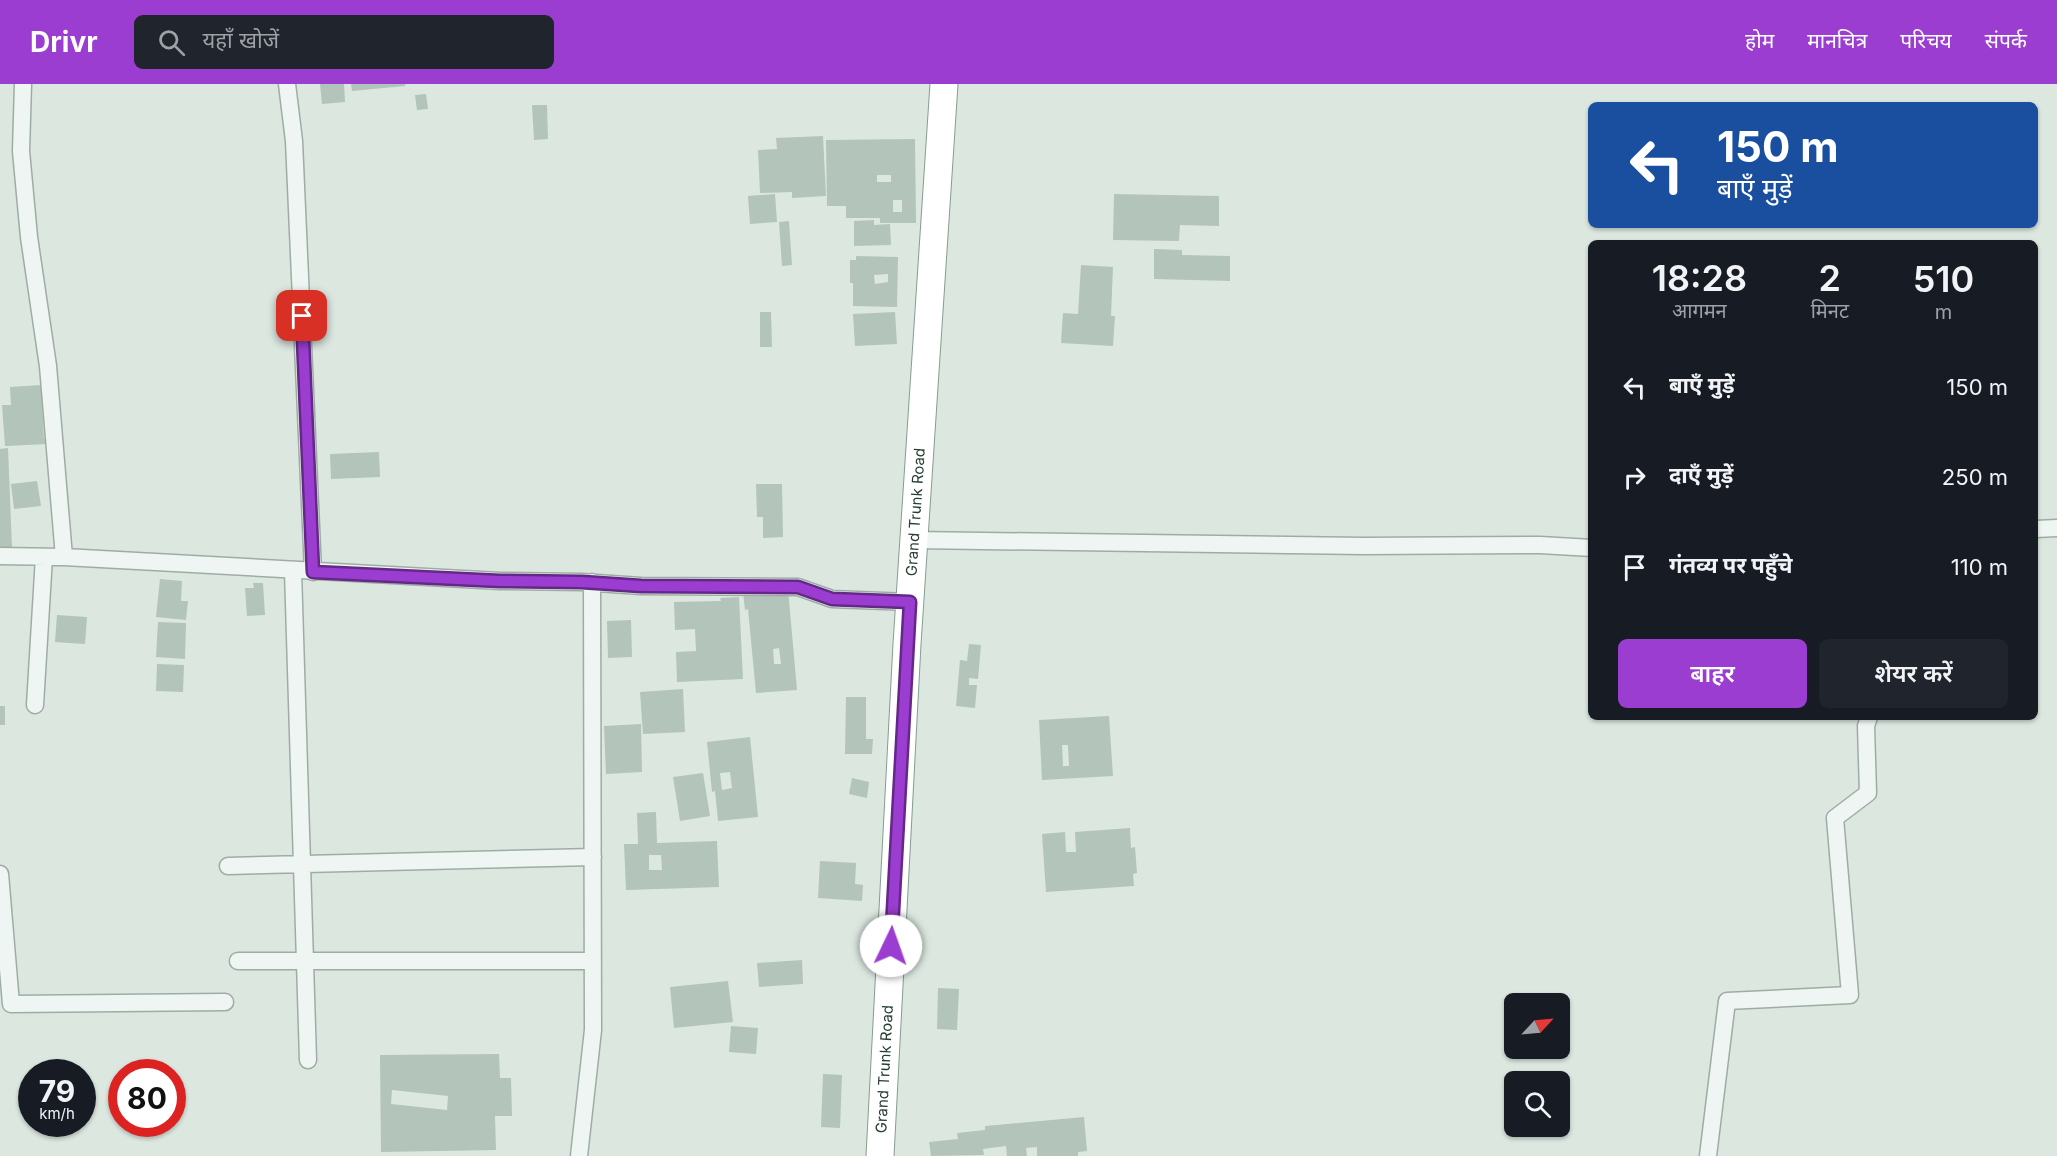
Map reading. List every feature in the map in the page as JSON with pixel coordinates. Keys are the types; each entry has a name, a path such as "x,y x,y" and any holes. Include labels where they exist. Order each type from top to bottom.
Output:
{"highway":[{"name":"Grand Trunk Road","path":"880,1156 910,602 944,84"}],"street":[{"path":"23,84 22,162 29,237 48,366 64,557"},
{"path":"287,84 294,141 313,572"},
{"path":"2038,529 2057,528"},
{"path":"914,540 1364,546 1540,545 1588,548"},
{"path":"0,556 64,557 500,581 592,582 641,586 798,587 832,599 910,602"},
{"path":"35,705 44,556"},
{"path":"293,571 308,1060"},
{"path":"579,1156 593,1030 592,582"},
{"path":"1708,1156 1727,1002 1850,995 1835,818 1868,793 1866,726 1868,720"},
{"path":"228,866 593,857"},
{"path":"0,874 11,1004 225,1002"},
{"path":"238,961 593,961"}],"building":[{"path":"320,84 344,84 345,102 322,104"},
{"path":"351,84 405,84 405,86 352,91"},
{"path":"426,94 428,109 417,110 415,95"},
{"path":"532,105 547,105 548,139 534,140"},
{"path":"823,136 826,196 792,198 792,192 760,193 758,150 777,149 776,138"},
{"path":"915,139 916,223 880,223 880,218 846,218 846,206 827,206 826,140","holes":["877,175 891,175 891,182 877,182","893,200 902,200 902,212 893,212"]},
{"path":"775,194 777,222 750,224 748,196"},
{"path":"1114,194 1219,196 1219,226 1180,225 1179,241 1113,240"},
{"path":"874,220 874,225 890,224 891,245 854,246 854,221"},
{"path":"789,221 792,265 782,266 779,222"},
{"path":"1154,249 1182,250 1182,255 1230,256 1230,281 1154,279"},
{"path":"856,256 898,257 897,307 853,306 850,260 856,260","holes":["888,274 888,282 875,284 874,275"]},
{"path":"1081,265 1113,267 1111,316 1115,316 1113,346 1061,343 1063,313 1078,314"},
{"path":"760,312 771,312 772,347 760,347"},
{"path":"895,312 897,344 855,346 853,314"},
{"path":"57,384 48,444 5,446 2,405 11,405 10,387","holes":["42,403 46,403 48,439 44,439"]},
{"path":"8,448 12,547 0,547 0,449"},
{"path":"379,452 380,477 331,479 330,454"},
{"path":"37,481 41,506 14,509 11,484"},
{"path":"756,484 782,484 783,537 763,538 763,517 757,517"},
{"path":"160,579 182,581 181,601 188,601 186,620 156,617"},
{"path":"253,583 263,583 265,615 247,616 245,588 254,588"},
{"path":"788,589 797,690 756,693 748,609 745,610 743,592","holes":["779,648 781,664 774,664 773,649"]},
{"path":"739,597 743,679 677,682 676,652 696,651 695,629 675,630 674,602 721,601 720,598"},
{"path":"57,615 87,617 85,644 55,642"},
{"path":"631,620 632,657 608,658 607,621"},
{"path":"158,622 186,623 185,659 156,657"},
{"path":"969,644 981,645 978,679 969,678 969,685 977,685 975,708 956,706 960,660 967,661"},
{"path":"157,664 184,665 183,692 156,691"},
{"path":"683,689 685,732 643,734 640,692"},
{"path":"846,697 866,697 866,739 873,739 872,754 845,754"},
{"path":"0,706 5,706 5,725 0,725"},
{"path":"1109,716 1113,776 1042,780 1039,720","holes":["1062,745 1068,745 1069,766 1063,766"]},
{"path":"641,724 642,772 606,774 604,726"},
{"path":"750,737 758,817 718,821 715,791 712,792 707,742","holes":["730,772 732,788 722,790 720,773"]},
{"path":"703,773 710,816 680,821 673,777"},
{"path":"852,778 869,782 867,798 849,794"},
{"path":"656,812 657,843 717,841 719,887 626,890 624,844 638,844 637,813","holes":["649,855 661,855 662,870 649,870"]},
{"path":"1130,828 1131,848 1135,847 1137,873 1133,874 1134,886 1046,892 1042,834 1065,832 1066,852 1076,852 1075,832"},
{"path":"820,861 856,863 855,884 863,885 862,901 818,898"},
{"path":"802,960 803,984 759,987 757,963"},
{"path":"728,981 733,1022 674,1028 670,987"},
{"path":"938,988 959,989 957,1030 937,1029"},
{"path":"731,1026 758,1028 756,1054 729,1052"},
{"path":"499,1054 500,1078 511,1078 512,1116 495,1116 496,1150 381,1152 380,1055","holes":["392,1090 448,1096 447,1110 391,1104"]},
{"path":"823,1074 842,1075 840,1128 821,1127"},
{"path":"1084,1117 1087,1151 1078,1152 1078,1156 1037,1156 1037,1147 1026,1148 1027,1156 1007,1156 1006,1146 983,1149 984,1155 931,1156 929,1142 958,1139 957,1133 985,1130 985,1126"}],"route":[{"path":"302,316 313,572 641,586 798,587 832,599 910,602 891,946"}]}
